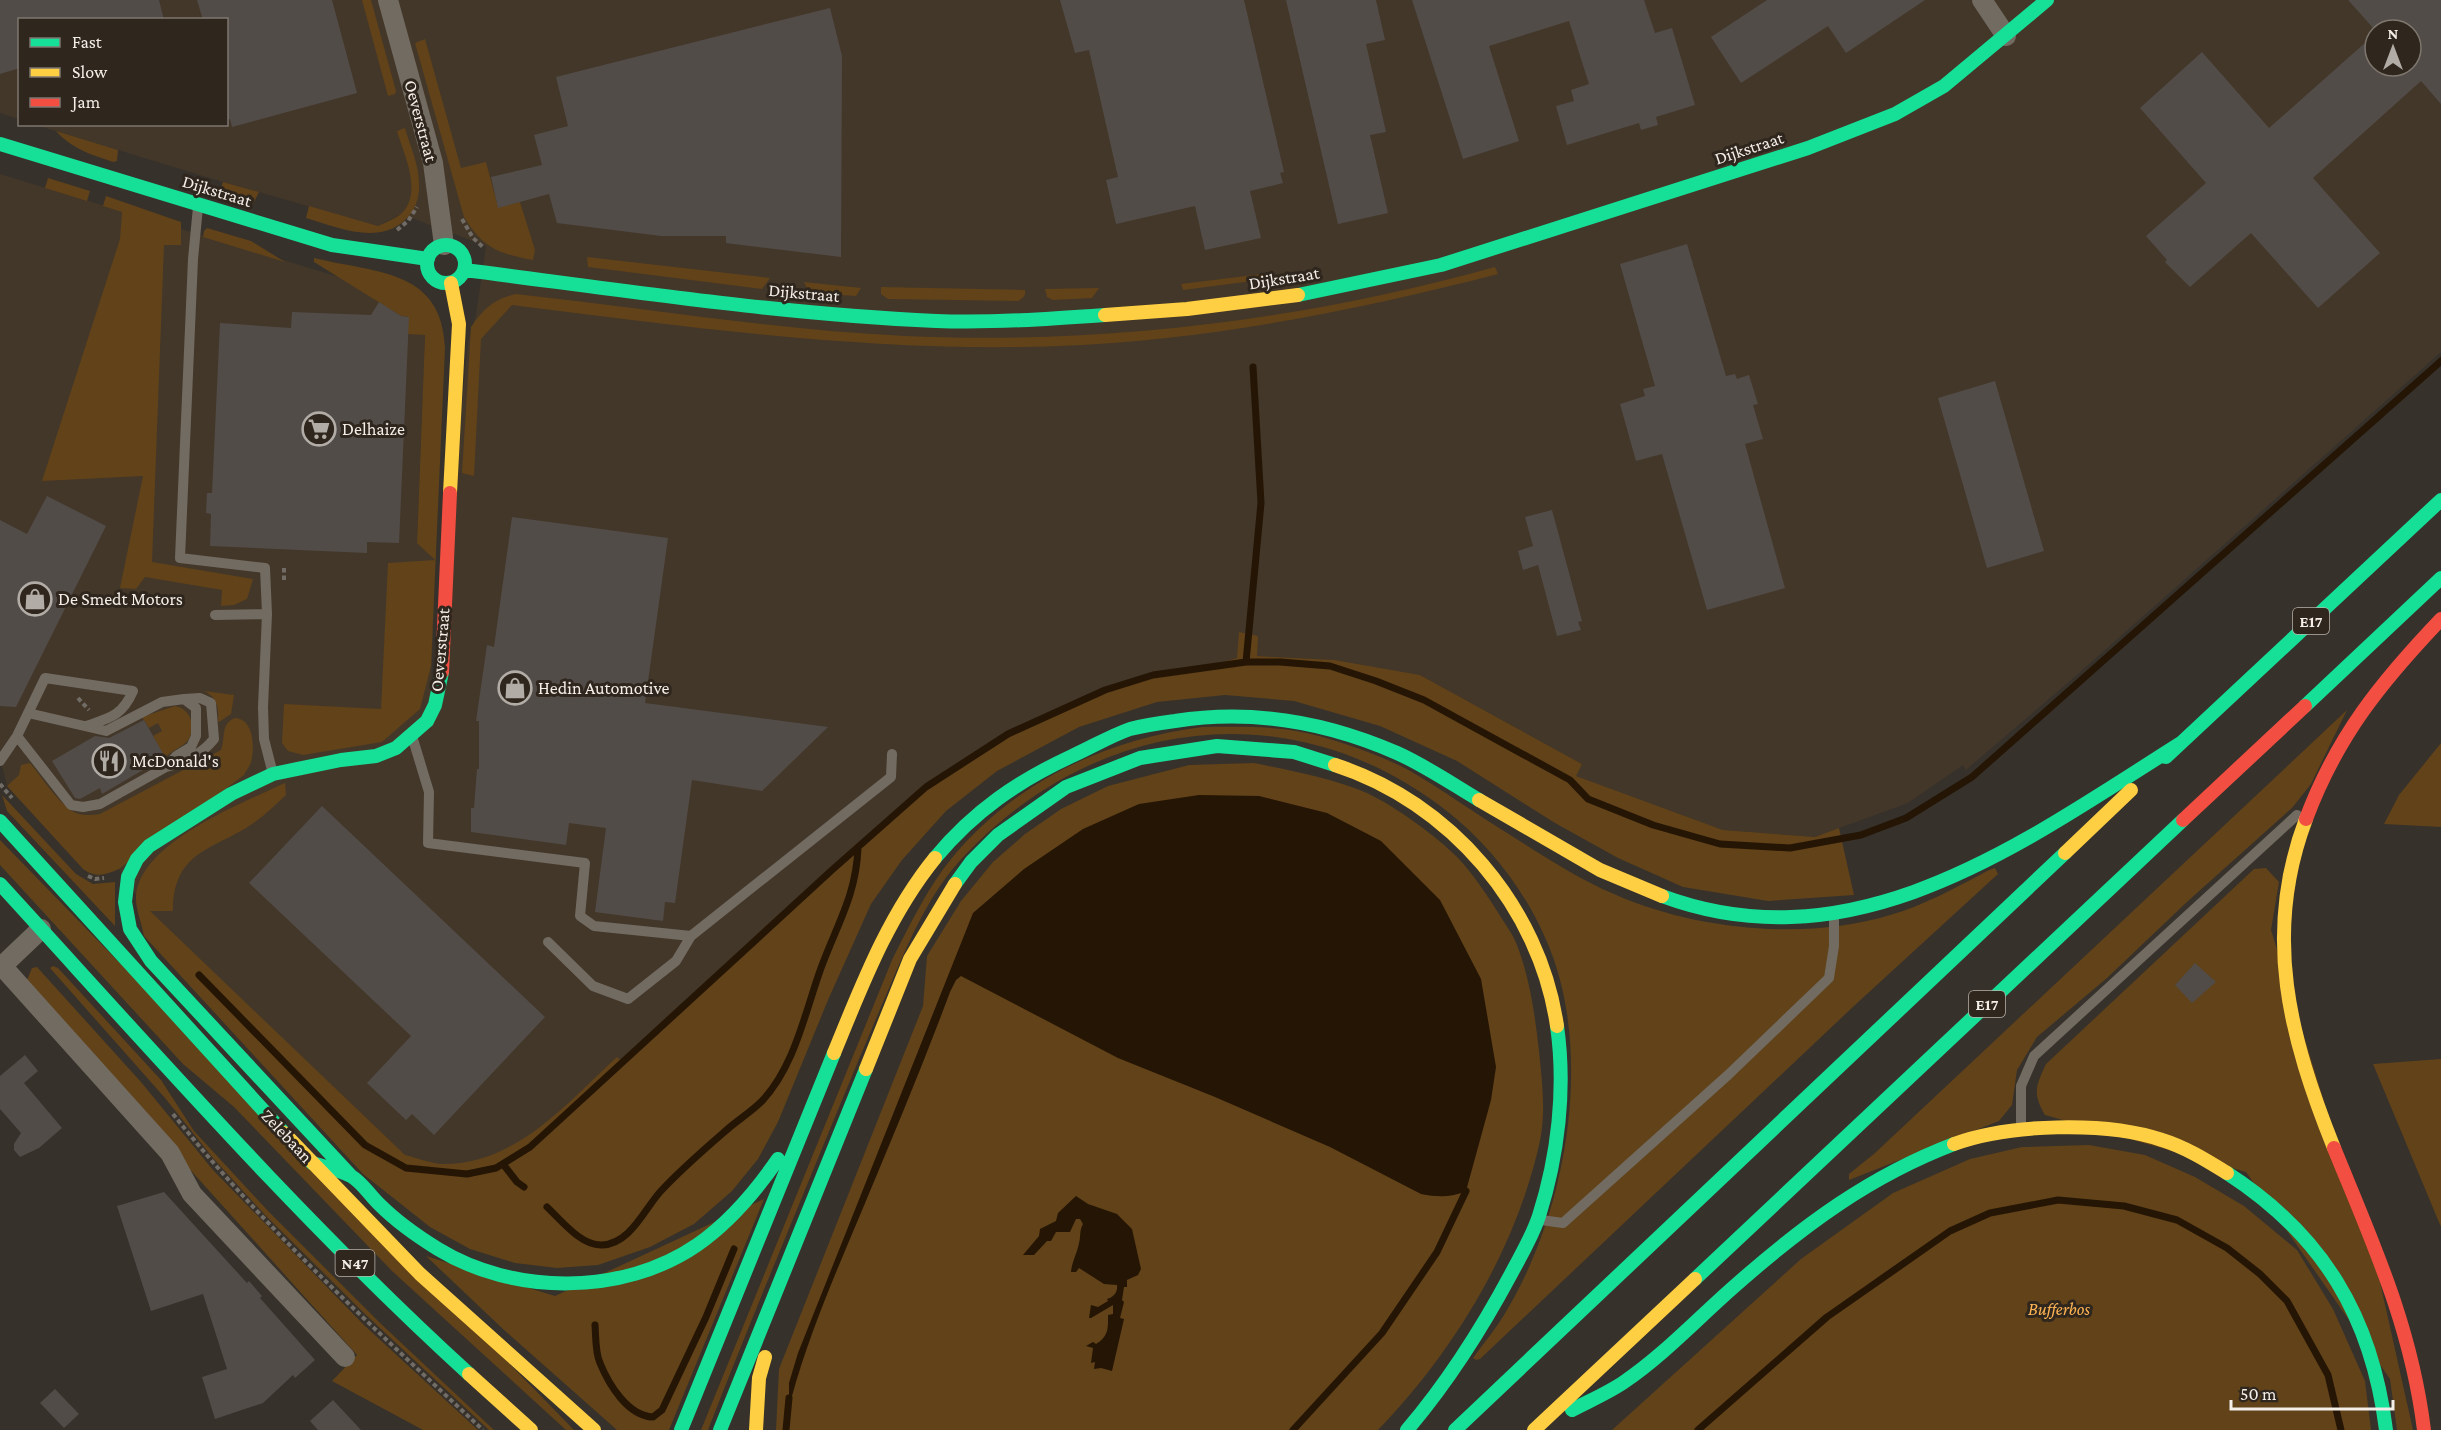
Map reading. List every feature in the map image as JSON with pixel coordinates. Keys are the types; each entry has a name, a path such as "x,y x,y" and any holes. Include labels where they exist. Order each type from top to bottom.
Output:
{"main road":[{"name":"Dijkstraat","path":"465,270 790,311 938,321 1096,316 1187,309 1301,295 1441,265 1808,148 1894,114 1944,86 2047,0"},
{"name":"Dijkstraat","path":"0,144 332,245 428,259"},
{"path":"444,245 457,247 462,252 466,264 462,276 451,283 439,282 433,278 428,268 428,259 434,249 444,245"},
{"name":"Oeverstraat","path":"451,283 459,324 441,682 435,705 427,721 396,748 376,756 273,774 244,787 149,846 137,859 128,877 125,902 130,929 151,961 351,1176 382,1207 436,1248 460,1262 522,1281 549,1284 607,1279 666,1261 696,1246 726,1221 753,1193 777,1160 866,948 901,887 922,875"},
{"name":"E17","path":"1455,1430 2441,500"},
{"name":"E17","path":"1535,1430 2441,578"},
{"path":"2424,1430 2421,1393 2410,1343 2391,1283 2304,1068 2291,1020 2286,973 2285,912 2293,857 2312,801 2350,729 2384,681 2441,619"},
{"path":"681,1430 861,988 886,932 922,875 954,837 995,801 1036,773 1134,728 1213,715 1276,717 1337,731 1398,753 1606,875 1670,900 1716,912 1765,918 1834,915 1896,901 1955,877 2019,843 2181,743"},
{"path":"720,1430 910,959 946,896 970,864 996,836 1025,813 1065,787 1101,770 1149,754 1202,746 1246,745 1312,756 1368,774 1409,797 1448,826 1487,866 1516,907 1535,945 1553,1001 1562,1059 1560,1110 1551,1171 1538,1219 1493,1309 1429,1404 1407,1430"},
{"name":"Zelebaan","path":"0,821 312,1162 420,1274 594,1430"},
{"name":"N47","path":"0,884 187,1089 335,1244 461,1368 531,1430"},
{"path":"756,1430 759,1378 767,1349 904,1007 910,959"},
{"path":"1535,1430 1624,1382 1783,1243 1863,1186 1899,1165 1955,1142 2038,1126 2103,1129 2163,1140 2225,1171 2277,1208 2307,1239 2332,1272 2351,1306 2371,1354 2384,1398 2386,1430"},
{"path":"312,1162 351,1176"}],"street":[{"name":"Oeverstraat","path":"388,0 433,164 444,245"},
{"path":"1982,0 2006,36"},
{"path":"41,929 1,967 170,1153 192,1194 345,1357"}],"lane":[{"path":"198,204 193,259 180,558 265,567 267,614 264,728 273,774"},
{"path":"215,615 267,614"},
{"path":"0,761 17,736 45,678 133,691 126,706 108,719 82,727"},
{"path":"17,736 71,805 83,807 100,804 166,767 183,763 206,749 213,739 211,703 200,698 162,702 106,731 28,713"},
{"path":"166,767 176,756 191,747 196,736 196,708 184,699"},
{"path":"412,736 429,792 428,843 585,863 580,916 594,926 691,936"},
{"path":"548,942 593,986 628,999 676,962 691,936 891,777 892,754"},
{"path":"2020,1128 2021,1086 2034,1056 2312,801"},
{"path":"1538,1219 1563,1223 1728,1075 1829,978 1834,946 1834,915"}],"path":[{"path":"392,233 408,221 420,201"},
{"path":"458,210 473,238 488,250"},
{"path":"0,784 15,801"},
{"path":"83,874 95,879 128,877"}],"shaded area":[{"path":"0,0 2441,0 2441,352 2078,674 1966,770 1963,765 1908,803 1815,837 1723,830 1575,776 1582,764 1420,675 1335,660 1256,656 1237,658 1105,690 1008,734 926,787 832,870 566,1115 496,1168 406,1168 155,924 119,869 98,876 88,873 7,786 0,757 0,174 339,277 401,316 409,317 425,334 417,542 435,560 430,735 468,342 476,315 486,246 401,214 378,226 39,126 228,126 228,18 18,18 18,119 0,113"},
{"path":"1199,795 1259,796 1327,813 1381,841 1440,900 1481,979 1496,1067 1491,1100 1466,1191 1444,1196 1421,1194 1330,1147 1118,1058 961,976 956,980 950,992 825,1301 792,1396 789,1398 789,1383 798,1353 973,913 1024,869 1083,829 1139,804"},
{"path":"1076,1196 1088,1204 1117,1214 1132,1229 1141,1269 1138,1275 1127,1280 1127,1287 1124,1287 1122,1300 1124,1302 1120,1318 1124,1319 1112,1371 1094,1369 1095,1362 1091,1363 1093,1348 1086,1346 1093,1342 1096,1344 1106,1335 1108,1315 1113,1314 1113,1305 1089,1318 1091,1305 1098,1307 1108,1301 1107,1299 1114,1296 1117,1285 1104,1284 1079,1268 1076,1272 1071,1272 1083,1224 1080,1219 1076,1219 1070,1232 1056,1232 1051,1241 1047,1241 1034,1255 1023,1255 1039,1236 1040,1229 1056,1221 1058,1213"}],"green space":[{"path":"362,0 371,0 395,94 388,96"},
{"path":"425,39 461,168 486,162 498,207 520,202 535,250 533,260 492,248 477,236 464,217 415,43"},
{"path":"405,128 418,169 419,189 414,209 404,221 382,232 369,233 343,229 306,218 309,206 378,226 403,212 411,193 411,183 410,172 397,131"},
{"path":"56,131 118,150 117,161 113,162 82,150 68,142"},
{"path":"48,178 90,191 87,201 45,188"},
{"path":"223,182 259,192 253,204 219,193"},
{"path":"106,196 181,222 181,245 164,245 152,562 253,579 247,599 234,605 221,606 222,590 145,577 136,589 120,588 143,476 42,481 120,239 122,212 103,206"},
{"path":"207,228 251,241 285,262 203,237"},
{"path":"587,257 770,278 762,289 588,267"},
{"path":"314,258 381,272 418,288 432,302 441,322 445,348 431,666 420,709 382,742 303,755 288,751 282,743 284,704 381,709 388,563 435,560 417,543 425,335 408,334 408,317 401,316 314,262"},
{"path":"1495,267 1498,274 1390,300 1281,322 1171,337 1060,346 922,346 786,337 512,305 481,339 474,476 462,473 471,327 490,306 516,294 759,324 856,333 979,338 1054,336 1203,325 1277,314 1423,286"},
{"path":"1270,273 1268,279 1183,290 1181,284"},
{"path":"804,282 861,288 856,296 809,293"},
{"path":"881,287 1025,290 1025,292 1024,297 1018,301 888,299 881,294"},
{"path":"1099,288 1092,298 1053,300 1047,297 1045,289"},
{"path":"1239,632 1258,636 1257,656 1335,660 1420,675 1582,764 1576,776 1723,830 1815,837 1839,828 1854,895 1768,901 1683,887 1618,858 1555,823 1457,761 1380,726 1294,701 1225,695 1157,702 1079,727 997,771 946,811 902,860 871,904 828,1000 778,1122 758,1159 732,1191 694,1224 650,1247 598,1265 557,1268 515,1263 470,1249 430,1227 363,1174 144,936 136,896 142,876 155,858 174,842 220,813 285,783 286,795 263,816 199,854 189,863 180,875 175,891 173,911 150,911 405,1155 441,1164 468,1162 493,1155 516,1143 559,1112 617,1057 623,1062 926,787 1008,734 1105,690 1153,675 1202,668 1237,658"},
{"path":"204,691 234,695 231,714 219,722 216,703 212,696"},
{"path":"175,706 185,710 191,719 191,735 186,743 165,758 153,736 162,731 158,723 149,728 142,717"},
{"path":"2347,710 2311,784 2292,808 2188,901 2107,978 2037,1037 2017,1070 2012,1105 1999,1121 1849,1180 1849,1174 1875,1153"},
{"path":"235,718 246,723 252,735 252,756 244,775 119,869 110,873 96,875 83,869 7,786 19,775 21,765 30,763 57,798 70,809 82,815 100,814 221,750 225,727"},
{"path":"1202,727 1261,727 1305,732 1366,751 1412,772 1492,824 1600,888 1646,906 1679,916 1715,923 1750,928 1787,929 1822,928 1857,923 1916,906 1989,870 1995,868 1998,874 1855,1005 1480,1359 1476,1360 1473,1358 1500,1321 1524,1278 1541,1238 1564,1152 1570,1108 1571,1064 1568,1021 1560,980 1543,932 1517,887 1485,846 1448,812 1389,773 1326,748 1263,735 1199,736 1136,748 1076,772 1019,807 966,854 930,902 903,956 864,1046 708,1430 701,1430 892,960 936,879 969,839 996,813 1026,791 1058,772 1128,743 1164,733"},
{"path":"2441,743 2441,827 2384,824 2399,795"},
{"path":"1254,763 1325,779 1367,793 1428,832 1459,859 1480,885 1517,945 1529,984 1541,1073 1543,1107 1540,1141 1515,1221 1498,1260 1456,1333 1432,1367 1378,1430 776,1430 779,1369 923,1006 927,956 961,901 993,862 1025,834 1061,809 1108,786 1189,765"},
{"path":"2,795 76,874 93,884 115,882 115,926 7,811"},
{"path":"0,840 574,1430 566,1430 392,1271 234,1107 183,1064 0,865"},
{"path":"2266,868 2279,882 2271,930 2380,1282 2413,1430 2397,1430 2390,1379 2246,1172 2045,1115 2038,1101 2038,1084 2046,1064 2254,869"},
{"path":"53,966 58,968 161,1080 194,1131 269,1212 379,1322 494,1430 489,1430 366,1315 265,1215 50,968"},
{"path":"37,967 141,1082 213,1170 364,1325 478,1430 423,1430 332,1381 357,1355 185,1164 27,980 32,968"},
{"path":"2441,1059 2441,1227 2373,1064"},
{"name":"Bufferbos","path":"2089,1145 2145,1155 2195,1177 2244,1206 2297,1250 2333,1309 2365,1381 2371,1430 1612,1430 1801,1259 1893,1193 1970,1159 2022,1147"},
{"path":"764,1199 669,1430 617,1430 504,1330 426,1256 555,1296"}],"building":[{"path":"0,0 159,0 164,18 18,18 18,69 0,74"},
{"path":"197,0 332,0 357,93 232,127 230,119 228,120 228,18 202,18"},
{"path":"1060,0 1244,0 1284,172 1280,173 1283,183 1250,191 1261,238 1205,250 1195,206 1116,224 1106,180 1118,177 1089,50 1075,53"},
{"path":"1286,0 1376,0 1385,40 1366,44 1386,132 1370,135 1388,213 1338,224"},
{"path":"1412,0 1644,0 1655,33 1672,28 1695,105 1656,117 1658,125 1641,130 1639,123 1567,145 1556,106 1574,101 1571,90 1589,84 1569,21 1489,46 1519,141 1463,159"},
{"path":"1767,0 1925,0 1846,53 1828,26 1741,83 1711,37"},
{"path":"2348,0 2441,0 2441,104 2421,81 2313,178 2380,253 2318,308 2251,233 2190,287 2165,262 2167,260 2146,236 2206,183 2140,108 2202,52 2269,128 2363,45 2363,78 2423,78 2423,18 2364,18"},
{"path":"830,8 842,56 841,257 726,243 726,236 661,236 557,223 549,194 498,208 491,177 542,165 534,135 568,126 556,77"},
{"path":"1687,244 1726,376 1735,374 1737,379 1749,375 1758,404 1753,405 1763,439 1745,444 1785,588 1707,610 1662,454 1636,461 1620,404 1645,396 1643,389 1655,386 1620,264"},
{"name":"Delhaize","path":"379,302 401,316 409,317 399,543 367,542 367,553 210,546 211,514 206,513 207,493 212,493 220,323 291,328 292,312 371,315"},
{"path":"1995,381 2044,551 1987,568 1938,398"},
{"name":"De Smedt Motors","path":"47,496 106,526 16,707 0,706 0,520 27,534"},
{"path":"1552,510 1582,621 1578,622 1581,630 1557,636 1538,565 1523,570 1518,551 1533,546 1525,517"},
{"path":"512,517 668,538 645,703 828,727 762,791 692,780 675,903 665,902 663,921 595,912 606,828 569,823 566,845 471,832 471,808 474,808 477,769 479,769 479,721 476,721 487,645 494,647"},
{"name":"McDonald's","path":"144,720 165,757 102,794 100,788 80,799 75,798 52,761 95,736 109,738"},
{"path":"322,806 545,1017 434,1135 412,1114 406,1120 367,1083 411,1036 249,883"},
{"path":"2195,963 2216,982 2192,1003 2175,985"},
{"path":"25,1055 38,1071 24,1083 62,1128 39,1148 20,1157 14,1150 14,1144 21,1133 0,1109 0,1076"},
{"path":"164,1192 247,1283 249,1281 262,1296 260,1298 315,1360 295,1378 293,1375 263,1403 215,1419 202,1377 227,1369 203,1294 151,1311 117,1206"},
{"path":"55,1389 79,1414 64,1428 40,1403"},
{"path":"333,1400 361,1430 318,1430 310,1421"}],"waterway":[{"path":"199,975 365,1145 406,1168 467,1174 496,1168 530,1147 832,870 926,787 1008,734 1105,690 1153,675 1246,662 1330,666 1376,681 1424,700 1570,780 1588,799 1653,825 1720,844 1790,848 1861,835 1906,818 1972,777 2441,361"},
{"path":"1246,662 1261,503 1253,367"},
{"path":"547,1207 579,1237 587,1241 602,1245 621,1239 636,1225 660,1192 685,1167 762,1101 783,1072 798,1038 821,968 850,895 858,848"},
{"path":"503,1164 524,1187"},
{"path":"1293,1430 1382,1333 1437,1252 1466,1191"},
{"path":"1698,1430 1827,1317 1950,1231 1990,1213 2058,1200 2124,1206 2177,1220 2227,1248 2260,1274 2287,1301 2328,1375 2341,1430"},
{"path":"595,1325 598,1359 614,1389 620,1398 635,1411 653,1417 662,1410 706,1317 734,1249"},
{"path":"786,1430 789,1398"}],"traffic: fast":[{"path":"1298,295 1441,265 1808,148 1895,114 1944,86 2047,0"},
{"path":"0,144 332,245 428,259"},
{"path":"446,245 460,250 465,264 460,278 446,283 432,278 427,264 432,250 446,245"},
{"path":"465,270 700,300 877,318 978,321 1105,315"},
{"path":"2166,757 2441,500"},
{"path":"2305,706 2441,578"},
{"path":"351,1176 151,961 130,929 125,902 128,877 137,859 149,846 231,794 273,774 341,760 376,756 396,748 427,721 435,705 442,672"},
{"path":"935,858 981,812 1015,787 1052,766 1130,729 1203,718 1260,718 1316,726 1343,733 1408,758 1479,800"},
{"path":"1662,896 1734,914 1803,916 1870,905 1935,884 1999,854 2061,819 2181,743"},
{"path":"955,884 971,862 998,835 1066,787 1140,758 1217,746 1294,752 1335,765"},
{"path":"1695,1279 2183,820"},
{"path":"0,821 284,1133"},
{"path":"1455,1430 2065,853"},
{"path":"0,884 287,1196 407,1316 469,1374"},
{"path":"1407,1430 1450,1374 1476,1335 1536,1224 1551,1170 1558,1122 1561,1074 1557,1026"},
{"path":"681,1430 834,1053"},
{"path":"720,1430 866,1069"},
{"path":"1572,1410 1612,1390 1639,1371 1762,1262 1813,1222 1894,1171 1954,1144"},
{"path":"312,1163 351,1176 407,1229 438,1249 468,1264 500,1275 533,1281 568,1283 602,1281 636,1274 668,1262 697,1245 742,1205 778,1159"},
{"path":"2227,1173 2261,1197 2290,1223 2316,1252 2337,1282 2355,1315 2369,1351 2386,1430"}],"traffic: slow":[{"path":"450,493 459,324 451,283"},
{"path":"1105,315 1187,309 1298,295"},
{"path":"1335,765 1377,782 1416,805 1451,832 1483,865 1510,901 1531,940 1547,982 1557,1026"},
{"path":"2065,853 2131,790"},
{"path":"1479,800 1600,870 1662,896"},
{"path":"2306,819 2293,862 2286,904 2284,945 2287,986 2294,1026 2305,1066 2334,1148"},
{"path":"834,1053 877,952 903,903 935,858"},
{"path":"866,1069 910,959 955,884"},
{"path":"1954,1144 1976,1137 2029,1129 2057,1127 2113,1130 2171,1143 2227,1173"},
{"path":"284,1133 420,1274 594,1430"},
{"path":"1534,1430 1695,1279"},
{"path":"756,1430 759,1378 765,1357"},
{"path":"469,1374 531,1430"}],"traffic: jam":[{"path":"442,672 450,493"},
{"path":"2306,819 2332,762 2363,712 2399,665 2441,619"},
{"path":"2183,820 2305,706"},
{"path":"2334,1148 2376,1252 2400,1320 2410,1355 2424,1430"}],"place":[{"name":"Delhaize","path":"319,429"},
{"name":"De Smedt Motors","path":"35,599"},
{"name":"Hedin Automotive","path":"515,688"},
{"name":"McDonald's","path":"109,761"}]}
